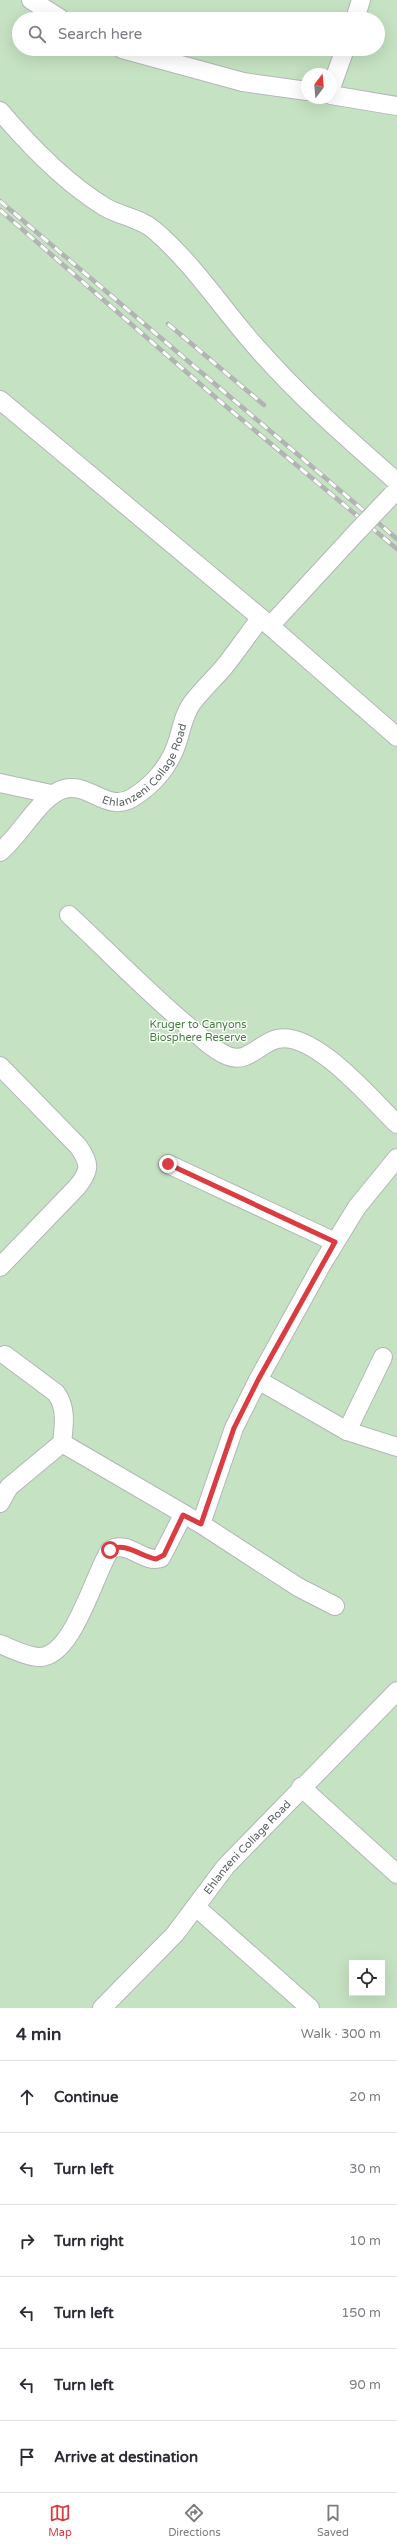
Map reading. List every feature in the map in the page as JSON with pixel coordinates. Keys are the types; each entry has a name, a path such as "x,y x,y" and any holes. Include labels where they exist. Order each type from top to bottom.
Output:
{"street":[{"path":"31,0 50,12"},
{"path":"358,12 362,0"},
{"path":"148,56 243,82 301,90"},
{"path":"337,70 342,56"},
{"path":"337,96 397,106"},
{"path":"0,111 35,148 81,189 105,207 153,229 190,268 225,312 296,390 395,488"},
{"path":"0,400 265,622 397,737"},
{"name":"Ehlanzeni Collage Road","path":"51,794 73,787 111,802 122,803 134,797 170,762 186,713 192,703 265,622 353,536 395,488"},
{"path":"0,783 51,794 11,843 0,852"},
{"path":"69,915 175,1015 216,1050 236,1058 248,1056 275,1040 288,1038 300,1041 324,1055 397,1124"},
{"path":"0,1066 66,1131 86,1157 88,1168 85,1177 77,1188 0,1267"},
{"path":"201,1524 234,1428 258,1380 335,1242 357,1207 397,1158"},
{"path":"168,1164 335,1242"},
{"path":"0,1503 9,1487 62,1443 65,1413 62,1400 56,1393 5,1355"},
{"path":"347,1431 383,1357"},
{"path":"258,1380 347,1431 397,1447"},
{"path":"62,1443 183,1515 201,1524 268,1568 335,1606"},
{"path":"0,1644 38,1657 50,1655 72,1631 110,1550 116,1546 150,1558 161,1558 183,1515"},
{"name":"Ehlanzeni Collage Road","path":"102,2008 175,1934 226,1866 301,1787 397,1691"},
{"path":"301,1787 397,1874"},
{"path":"196,1907 310,2008"}],"green space":[{"name":"Kruger to Canyons Biosphere Reserve","path":"0,0 397,0 397,2008 0,2008"}],"railway":[{"path":"0,201 397,539"},
{"path":"0,210 222,403 397,549"},
{"path":"168,324 264,405"}],"route":[{"path":"110,1550 116,1546 132,1550 150,1558 161,1558 164,1555 183,1515 201,1524 214,1482 234,1428 258,1380 335,1242 168,1164"}]}
